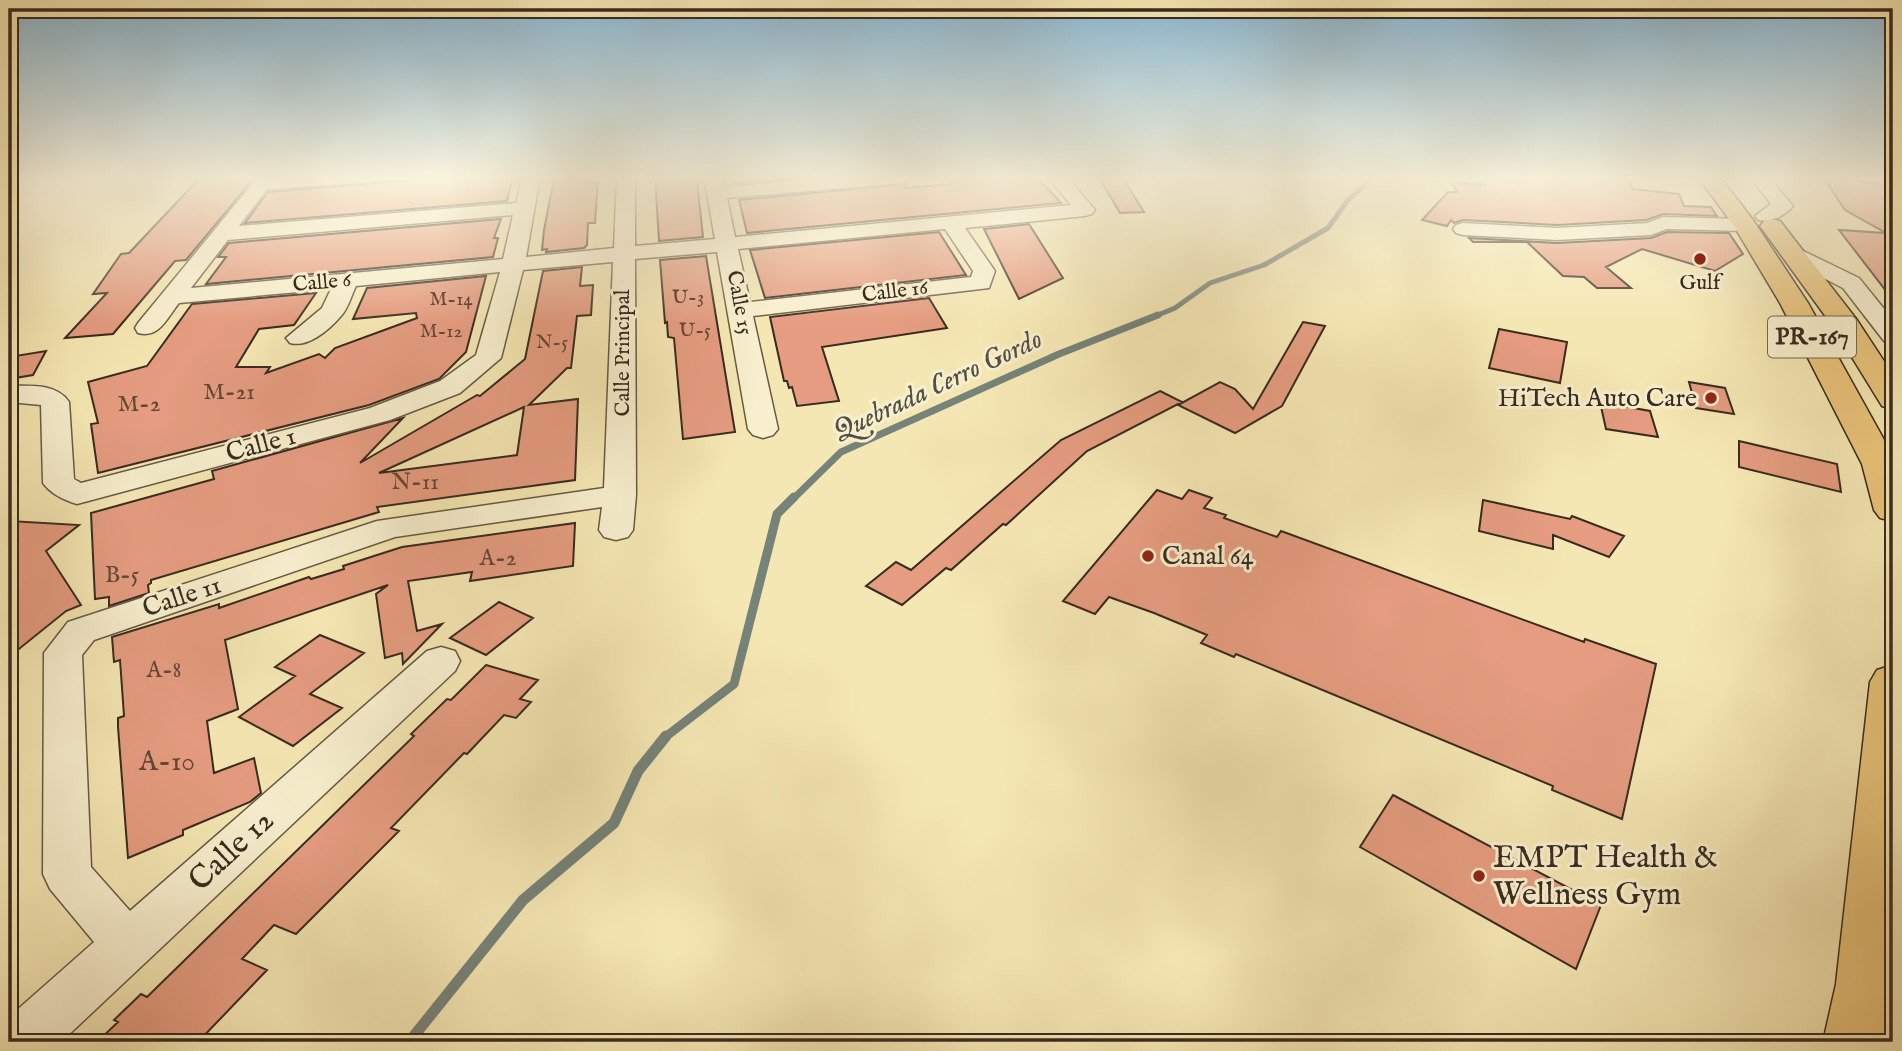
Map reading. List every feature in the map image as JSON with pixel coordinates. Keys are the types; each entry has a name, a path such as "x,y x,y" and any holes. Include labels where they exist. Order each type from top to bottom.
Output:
{"main road":[{"name":"PR-167","path":"1758,226 1794,303 1887,466 1893,510"},
{"name":"PR-167","path":"1762,226 1793,253 1847,326 1893,399"},
{"path":"1855,1042 1866,984 1893,682"}],"street":[{"path":"147,328 227,226"},
{"path":"221,234 314,226"},
{"name":"Calle 1","path":"9,394 44,395 55,402 58,483 77,494 380,414 450,387 488,358 521,226"},
{"name":"Calle Principal","path":"618,512 623,467 624,226"},
{"name":"Calle 15","path":"723,226 763,429"},
{"path":"513,265 930,226"},
{"name":"Calle 16","path":"740,310 981,283 984,271 953,226"},
{"path":"1463,229 1557,234 1651,229 1656,226"},
{"path":"1793,253 1852,283 1893,336"},
{"name":"Calle 6","path":"172,297 513,265"},
{"path":"299,338 332,312 347,280"},
{"name":"Calle 11","path":"129,946 67,874 63,653 81,631 389,528 618,512"},
{"name":"Calle 12","path":"22,1042 441,661"}],"building":[{"path":"154,226 214,226 186,260 175,261 113,334 65,338 107,293 93,294 121,254 129,253"},
{"path":"421,226 498,226 494,238 498,238 493,257 206,284 226,257 218,257 229,243"},
{"path":"545,226 588,226 587,245 584,248 546,252 547,249 542,250"},
{"path":"658,226 702,226 703,237 659,241"},
{"path":"745,226 820,226 747,233"},
{"path":"1030,226 1063,278 1019,299 984,229"},
{"path":"1874,226 1893,226 1893,300 1839,230 1886,233"},
{"path":"939,232 966,275 765,298 750,250"},
{"path":"1667,232 1729,233 1743,254 1715,271 1642,249 1606,267 1631,288 1597,288 1584,277 1563,276 1527,242 1473,242 1469,238 1557,243 1651,238"},
{"path":"706,256 735,432 683,439 674,338 668,337 667,322 665,323 660,260"},
{"path":"582,267 580,286 593,285 591,315 577,316 571,368 567,368 529,405 578,399 575,480 377,507 379,512 151,580 148,585 149,593 109,606 109,597 95,599 91,513 214,479 212,471 403,418 360,463 477,395 480,396 525,359 543,271","holes":["524,407 517,455 379,473"]},
{"path":"486,276 466,352 439,379 369,405 98,473 91,424 98,423 88,382 147,366 192,304 316,293 294,325 259,329 236,367 270,367 266,373 319,354 325,358 335,348 417,318 416,313 353,319 367,288"},
{"path":"929,298 947,328 822,347 839,401 797,406 792,387 789,388 787,381 784,381 770,317"},
{"path":"1303,322 1325,326 1282,406 1235,433 1178,405 1220,382 1235,389 1253,409"},
{"path":"1499,329 1567,342 1560,383 1489,368"},
{"path":"46,351 33,375 9,379 9,357"},
{"name":"HiTech Auto Care","path":"1689,382 1725,388 1734,414 1696,408"},
{"path":"1160,391 1182,402 1087,451 1006,525 1003,524 951,570 946,568 902,605 866,586 896,562 911,570 1061,440"},
{"path":"1600,402 1650,411 1658,437 1606,429"},
{"path":"1739,441 1837,464 1841,492 1739,467"},
{"path":"1157,490 1182,499 1189,490 1212,498 1204,508 1226,515 1224,518 1277,537 1281,531 1584,642 1585,639 1656,664 1622,819 1552,790 1553,786 1236,654 1234,657 1201,643 1207,635 1154,613 1109,597 1095,614 1063,601"},
{"path":"1483,500 1570,519 1572,516 1624,536 1609,557 1553,535 1553,549 1479,531"},
{"path":"9,521 79,525 46,551 81,605 66,611 9,657"},
{"path":"575,523 573,566 470,581 472,572 408,581 417,631 442,624 403,664 402,653 385,658 376,594 388,585 225,640 238,709 207,721 214,773 254,758 261,793 250,802 183,830 183,835 128,858 118,727 118,718 124,716 120,660 114,662 112,637 219,604 219,608 309,577 311,579 344,569 343,566 402,547"},
{"path":"499,602 533,618 486,655 450,638"},
{"path":"320,635 364,653 310,694 342,708 293,746 239,717 295,676 275,667"},
{"path":"486,665 538,680 520,699 531,702 516,718 504,715 467,754 464,753 391,828 399,831 296,934 274,925 242,959 267,970 198,1042 97,1042 118,1022 114,1020 141,994 147,997 414,736 411,734"},
{"name":"EMPT Health & Wellness Gym","path":"1393,795 1601,905 1576,969 1360,847"}],"waterway":[{"name":"Quebrada Cerro Gordo","path":"1155,316 1175,308 1210,283 1264,265 1329,226"},
{"name":"Quebrada Cerro Gordo","path":"793,499 841,452 1059,354 1155,316"},
{"name":"Quebrada Cerro Gordo","path":"665,737 734,684 777,514 794,497"},
{"name":"Quebrada Cerro Gordo","path":"409,1042 523,900 614,823 638,771 665,737"}],"place":[{"name":"Gulf","path":"1700,259"},
{"name":"HiTech Auto Care","path":"1711,398"},
{"name":"Canal 64","path":"1148,556"},
{"name":"EMPT Health & Wellness Gym","path":"1479,876"}]}
